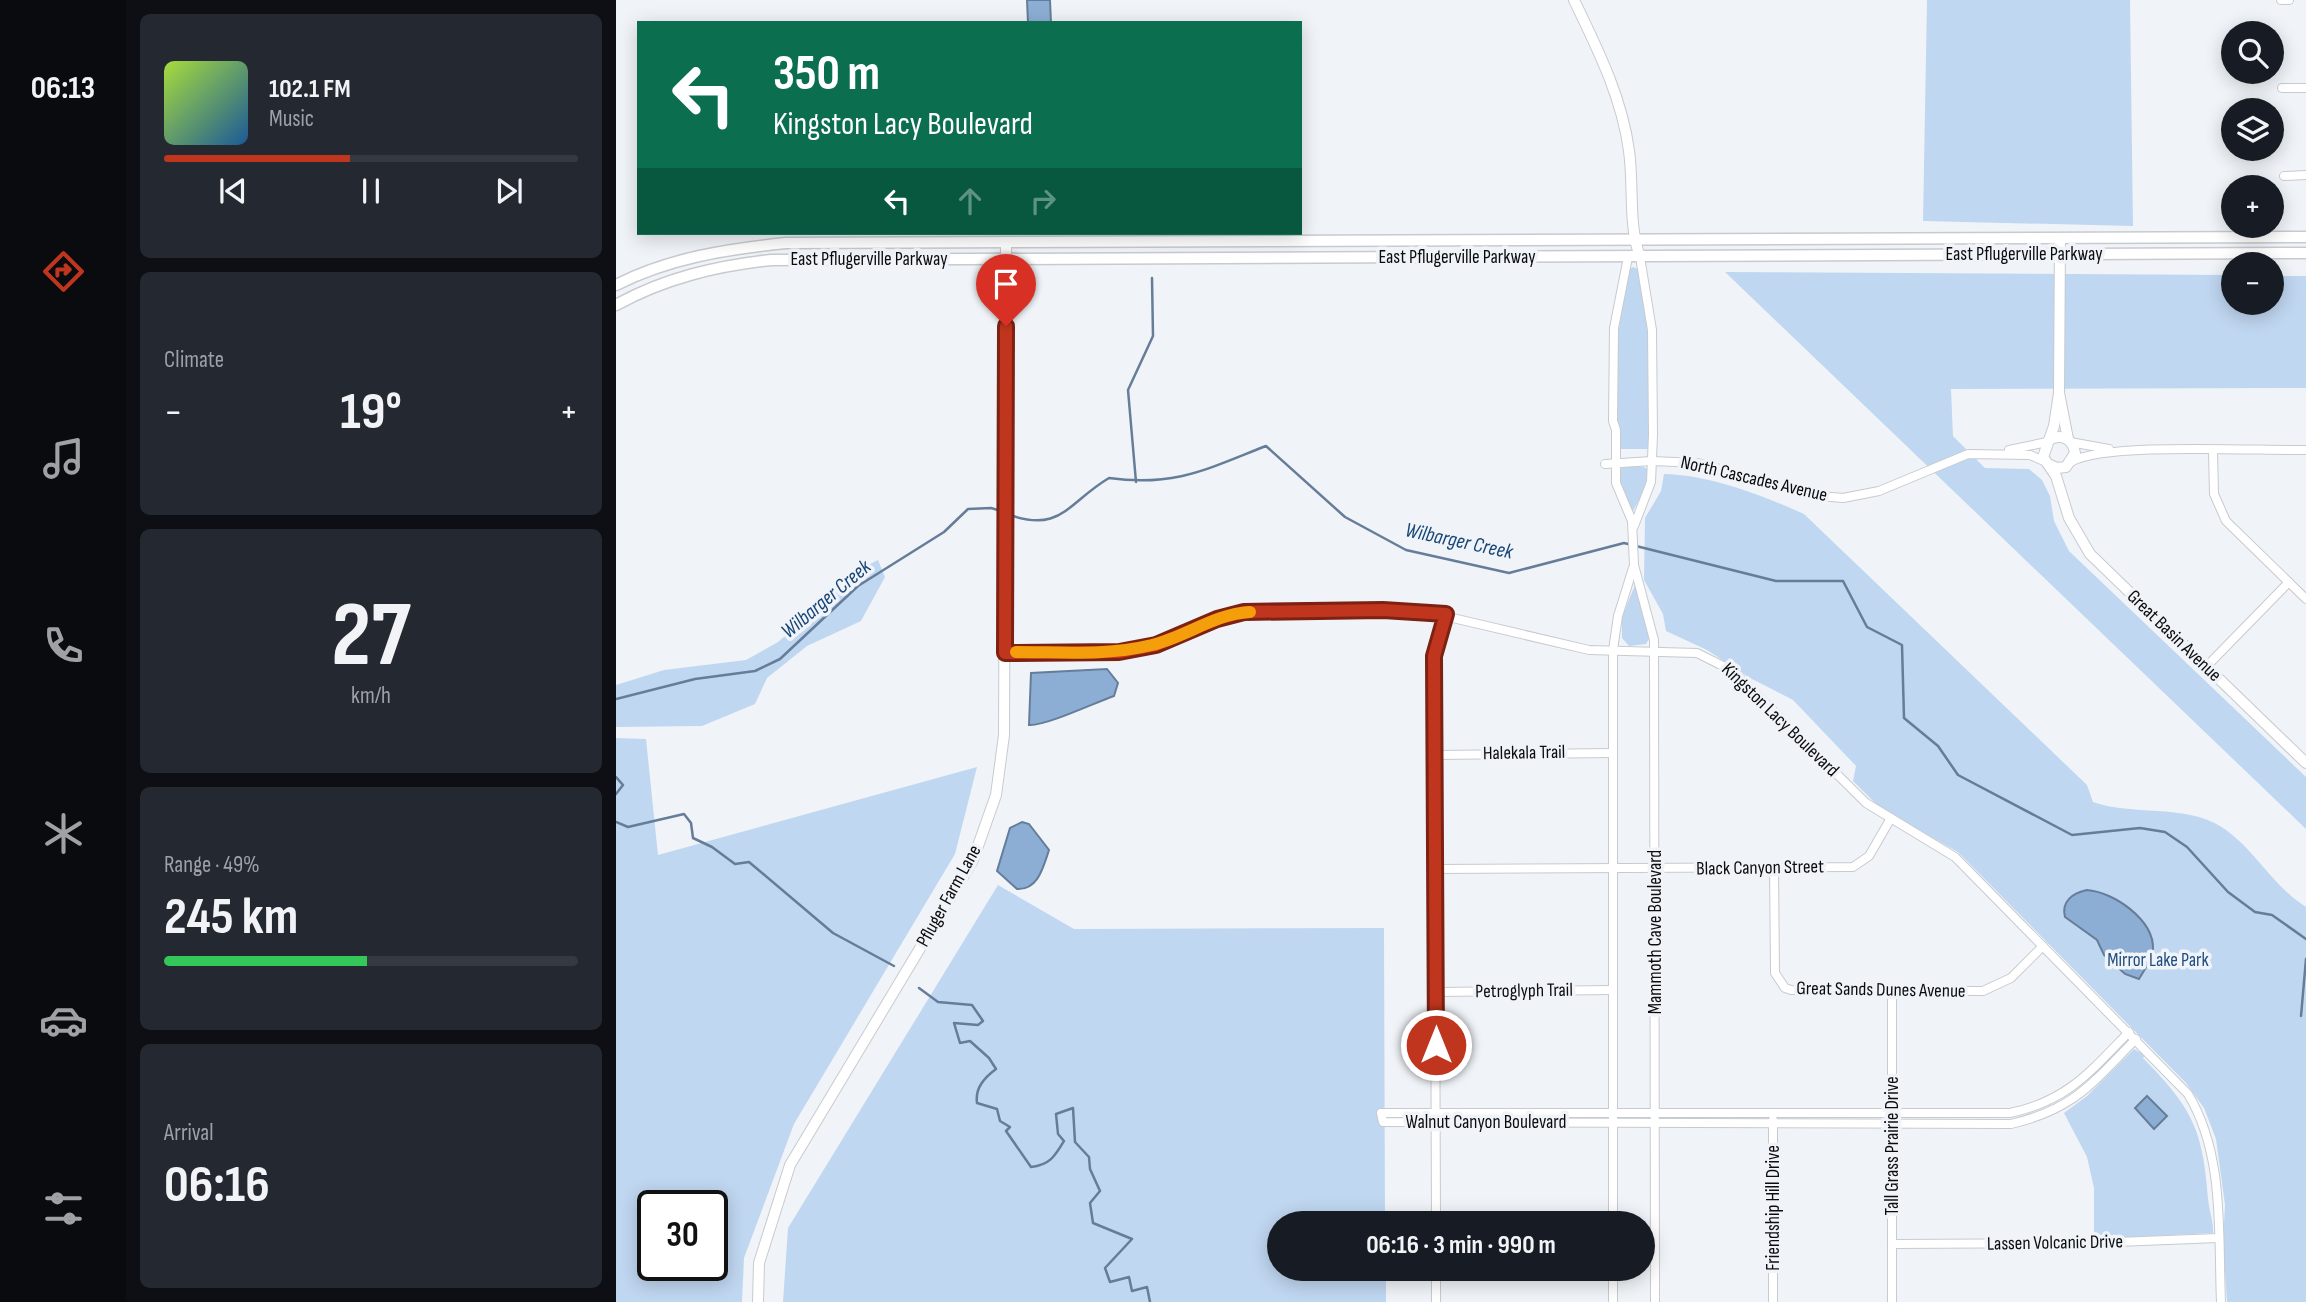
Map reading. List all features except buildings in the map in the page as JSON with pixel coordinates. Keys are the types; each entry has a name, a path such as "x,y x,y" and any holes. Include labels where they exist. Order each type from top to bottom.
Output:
{"main road":[{"name":"East Pflugerville Parkway","path":"616,285 666,264 732,248 786,243 2306,237"},
{"name":"East Pflugerville Parkway","path":"616,305 639,292 687,274 726,265 771,260 2306,253"}],"street":[{"name":"Mammoth Cave Boulevard","path":"1574,0 1606,68 1620,109 1633,180 1634,257 1653,330 1651,482 1633,529"},
{"path":"2281,0 2289,0"},
{"path":"2282,88 2306,88"},
{"path":"2284,176 2306,175"},
{"path":"2060,238 2059,393 2069,441 2075,450 2062,477 2062,495"},
{"path":"1315,241 1316,258"},
{"name":"Pfluger Farm Lane","path":"758,1302 759,1263 790,1165 973,860 996,795 1004,735 1006,242"},
{"name":"Mammoth Cave Boulevard","path":"1634,257 1614,335 1616,483 1633,529 1634,565 1652,623 1655,652 1655,1302"},
{"path":"2047,463 2043,454 2059,393"},
{"path":"1978,454 2030,447 2060,436 2069,441 2119,451"},
{"path":"1978,454 2030,455 2059,469 2083,456 2119,451 2306,450"},
{"path":"2213,451 2214,494 2226,521 2306,599"},
{"name":"North Cascades Avenue","path":"1605,464 1652,461 1698,463 1820,496 1843,498 1867,495 1942,463 1978,454"},
{"name":"Great Basin Avenue","path":"2047,463 2075,531 2090,554 2306,763"},
{"name":"Mammoth Cave Boulevard","path":"1613,1211 1613,650 1618,616 1634,565"},
{"path":"2206,667 2289,582"},
{"name":"Kingston Lacy Boulevard","path":"1005,653 1119,652 1156,645 1217,619 1244,612 1383,610 1446,614 1579,648 1697,653 1733,671 1857,795 1955,857 2179,1083 2203,1121 2213,1162 2221,1302"},
{"path":"1436,1211 1434,656 1446,614"},
{"name":"Halekala Trail","path":"1435,755 1613,753"},
{"name":"Black Canyon Street","path":"1435,869 1858,866 1868,856 1891,818"},
{"name":"Great Sands Dunes Avenue","path":"1774,867 1774,967 1776,978 1785,988 1983,990 1994,988 2011,978 2043,946"},
{"name":"Petroglyph Trail","path":"1436,992 1613,990"},
{"name":"Tall Grass Prairie Drive","path":"1892,990 1892,1302"},
{"name":"Walnut Canyon Boulevard","path":"2129,1032 2074,1086 2051,1102 2010,1114 1892,1113 1773,1118 1655,1124 1436,1117 1381,1113 1383,1122 1436,1117 1613,1112 1655,1113 1773,1118 1892,1123 2011,1124 2045,1115 2084,1092 2136,1039"},
{"name":"Friendship Hill Drive","path":"1773,1118 1773,1302"},
{"name":"Lassen Volcanic Drive","path":"1892,1244 2092,1243 2218,1238"},
{"path":"1436,1281 1436,1302"},
{"path":"1612,1281 1612,1302"}],"green space":[{"path":"1927,0 2130,0 2133,226 1923,221"},
{"path":"1633,267 1638,269 1649,332 1649,449 1621,449 1618,422 1617,342 1628,270"},
{"path":"1725,272 2221,275 2221,315 2284,315 2284,276 2306,276 2306,388 1951,389 1953,436 1985,468 2029,469 2042,480 2050,496 2054,521 2069,551 2306,777 2306,829"},
{"path":"1644,467 1648,470 1647,485 1633,511 1621,488 1619,469"},
{"name":"Mirror Lake Park","path":"1664,474 1718,482 1804,514 2087,785 2093,802 2124,809 2174,812 2206,819 2232,835 2283,888 2306,907 2306,1302 2227,1302 2223,1241 2225,1205 2216,1139 2204,1108 2186,1083 1958,852 1880,808 1853,781 1856,766 1793,700 1750,678 1707,650 1666,631 1663,614 1644,580 1645,518 1661,491"},
{"path":"878,560 885,577 861,621 807,646 767,678 755,704 702,726 616,727 616,685 664,670 746,660 778,642 862,568"},
{"path":"1635,585 1650,637 1646,644 1629,646 1622,638 1622,617"},
{"path":"616,738 646,739 658,855 977,767 955,854 794,1124 744,1258 742,1302 616,1302"},
{"path":"998,885 1074,929 1384,928 1385,1211 1267,1211 1267,1281 1386,1281 1386,1302 783,1302 788,1228"},
{"path":"2134,1049 2145,1055 2143,1058 2173,1091 2192,1120 2206,1174 2213,1233 2094,1239 2094,1188 2087,1157 2064,1113 2087,1096"}],"shaded area":[{"path":"1027,0 1050,0 1051,21 1028,21"},
{"path":"1107,669 1118,683 1114,696 1058,718 1029,725 1031,673"},
{"path":"1022,822 1029,824 1049,850 1035,882 1017,889 997,871 1010,828"},
{"path":"2087,890 2120,902 2140,918 2147,928 2153,949 2139,979 2125,974 2104,955 2097,940 2065,917 2065,906 2069,899"},
{"path":"2147,1096 2167,1116 2154,1129 2135,1108"}],"waterway":[{"path":"1136,482 1128,390 1153,336 1152,278"},
{"name":"Wilbarger Creek","path":"1007,514 1025,519 1052,518 1063,513 1109,478 1172,478 1208,469 1266,446 1345,517 1406,550 1509,573 1624,543 1776,581 1843,581 1867,627 1902,645 1904,718 1938,746 1958,775 2072,835 2140,828 2165,832 2187,847 2228,892 2255,912 2272,915 2306,939"},
{"name":"Wilbarger Creek","path":"616,699 695,679 755,671 780,659 858,586 944,532 968,509 991,508 1001,511"},
{"path":"616,777 623,785 616,794"},
{"path":"616,822 628,827 684,814 691,823 693,838 712,847 735,864 749,862 833,933 894,966"},
{"name":"Wilbarger Creek","path":"2301,1016 2306,959"},
{"path":"919,988 938,1002 972,1005 983,1021 978,1025 954,1023 960,1043 970,1041 989,1058 996,1069 981,1084 977,1103 997,1109 1000,1121 1010,1127 1006,1131 1031,1167 1047,1162 1058,1151 1064,1141 1058,1134 1056,1114 1073,1108 1075,1142 1089,1157 1090,1169 1100,1191 1090,1203 1093,1223 1132,1239 1105,1268 1110,1282 1129,1277 1132,1291 1147,1287 1150,1302"}],"slow traffic":[{"path":"1016,652 1119,652 1156,645 1217,619 1250,612"}],"route":[{"path":"1006,326 1005,653 1119,652 1156,645 1217,619 1244,612 1383,610 1446,614 1434,656 1436,1045"}]}
